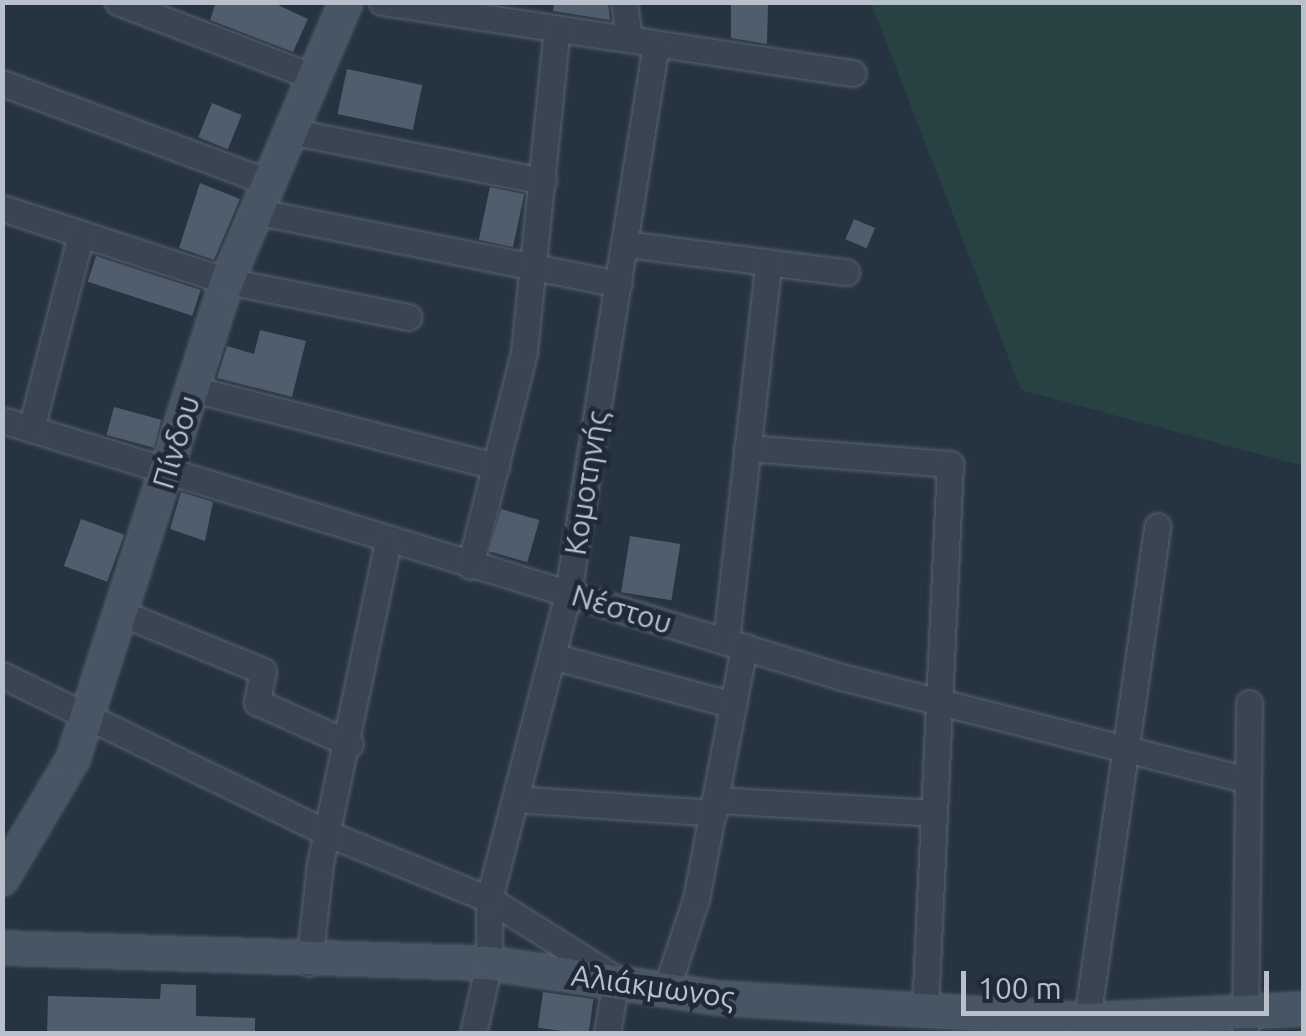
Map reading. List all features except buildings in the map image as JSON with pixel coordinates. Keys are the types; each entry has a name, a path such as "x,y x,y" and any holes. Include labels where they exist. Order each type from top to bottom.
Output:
{"street":[{"path":"118,2 313,77"},
{"name":"Πίνδου","path":"2,879 73,758 227,281 346,2"},
{"path":"382,2 853,73"},
{"path":"624,2 629,40"},
{"path":"470,566 524,352 558,29"},
{"name":"Κομοτηνής","path":"472,1034 489,964 489,899 568,592 656,44"},
{"path":"2,83 260,196 534,268 620,284"},
{"path":"288,131 543,181"},
{"path":"2,208 227,281 408,317"},
{"path":"32,429 81,234"},
{"path":"626,244 846,272"},
{"path":"666,990 696,899 733,705 748,448 768,264"},
{"path":"193,389 496,466"},
{"name":"Νέστου","path":"2,420 388,542 735,644 1248,780"},
{"path":"748,448 950,464 936,698 925,1011"},
{"path":"1087,1020 1157,526"},
{"path":"309,963 320,864 331,835 388,542"},
{"path":"122,613 264,671 257,702 350,744"},
{"path":"552,656 733,705"},
{"path":"2,675 331,835 489,899 616,979 607,1034"},
{"path":"1245,1023 1249,703"},
{"path":"515,798 932,812"},
{"name":"Αλιάκμωνος","path":"2,948 309,963 489,964 616,979 666,990 1139,1025 1245,1023 1304,1009"}],"green space":[{"path":"871,3 1303,3 1303,466 1021,390"}]}
